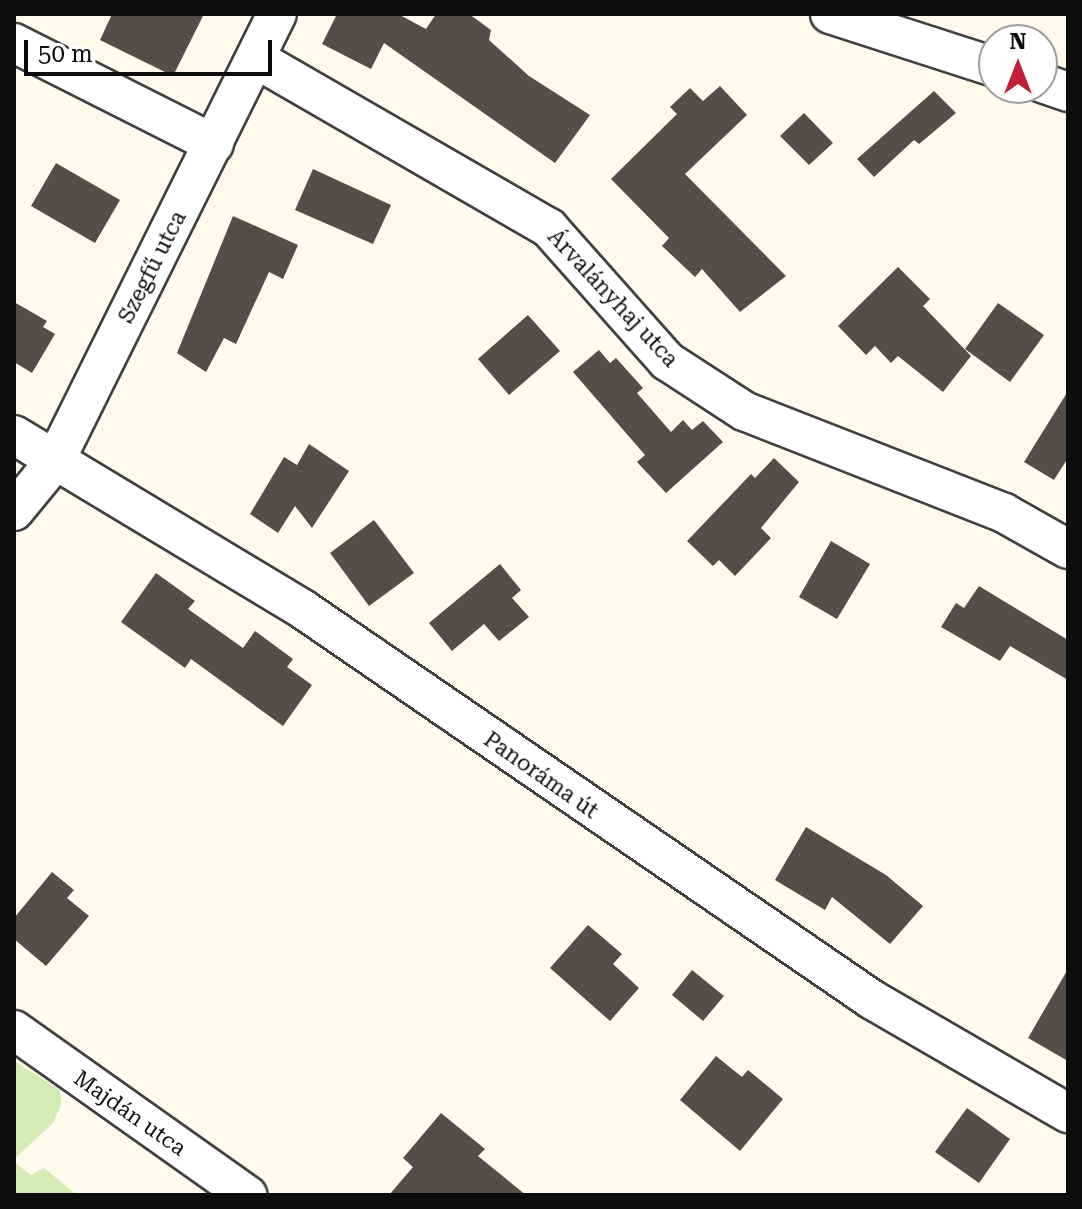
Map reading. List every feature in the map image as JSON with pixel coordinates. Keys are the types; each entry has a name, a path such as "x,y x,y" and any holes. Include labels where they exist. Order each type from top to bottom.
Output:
{"street":[{"name":"Szegfű utca","path":"14,511 55,461 258,60 277,14"},
{"path":"830,14 914,26 978,59"},
{"path":"14,43 214,144"},
{"name":"Árvalányhaj utca","path":"258,60 549,228 667,361 744,411 1004,513 1068,549"},
{"name":"Panoráma út","path":"14,435 304,610 871,999 1068,1113"},
{"name":"Majdán utca","path":"14,1030 247,1195"}],"green space":[{"path":"14,1061 60,1090 61,1105 53,1123 14,1159"},
{"path":"14,1162 31,1175 44,1168 77,1195 14,1195"}],"building":[{"path":"112,14 204,14 173,76 100,40"},
{"path":"337,14 398,14 426,29 436,14 469,14 491,30 489,40 529,76 590,115 555,163 384,43 371,69 322,44"},
{"path":"720,86 747,115 685,174 786,276 740,312 702,269 695,277 662,246 669,238 611,179 677,114 670,107 690,88 703,101"},
{"path":"934,91 956,113 919,144 914,140 874,177 857,159"},
{"path":"804,113 833,143 809,165 780,136"},
{"path":"56,163 120,200 95,243 31,206"},
{"path":"313,169 391,205 373,244 295,210"},
{"path":"233,216 298,245 283,279 269,272 236,344 224,338 206,372 177,353"},
{"path":"898,267 930,299 923,306 971,356 943,392 898,356 891,363 875,346 866,355 838,326"},
{"path":"14,302 47,321 43,327 55,334 32,373 14,362"},
{"path":"998,303 1044,335 1010,382 965,349"},
{"path":"528,315 560,351 509,395 478,359"},
{"path":"599,350 610,363 616,358 643,388 637,393 671,432 683,420 692,430 703,421 723,442 666,493 637,462 645,455 573,372"},
{"path":"1068,391 1068,458 1054,480 1024,462"},
{"path":"309,444 349,471 312,528 295,506 278,533 250,514 284,457 297,465"},
{"path":"774,458 799,482 761,528 771,538 735,576 719,560 713,566 687,541 751,474 755,478"},
{"path":"374,520 414,573 369,606 330,553"},
{"path":"831,541 870,564 837,619 799,597"},
{"path":"500,564 521,590 512,598 529,617 499,641 484,624 452,651 429,623"},
{"path":"156,573 195,601 188,609 243,648 255,631 293,659 287,667 312,685 283,726 191,659 185,668 121,622"},
{"path":"979,586 1068,640 1068,680 1010,646 1000,661 941,627 956,603 964,608"},
{"path":"806,827 886,875 923,906 890,944 832,897 825,910 775,880"},
{"path":"52,872 74,890 67,898 89,916 46,966 14,939 14,918"},
{"path":"588,925 622,954 613,964 639,988 610,1021 550,968"},
{"path":"1068,969 1068,1061 1028,1038"},
{"path":"692,970 724,996 703,1021 672,995"},
{"path":"716,1056 742,1077 748,1070 783,1099 740,1151 680,1100"},
{"path":"967,1108 1010,1139 979,1183 935,1152"},
{"path":"441,1113 485,1149 478,1156 526,1195 389,1195 413,1167 403,1158"}]}
